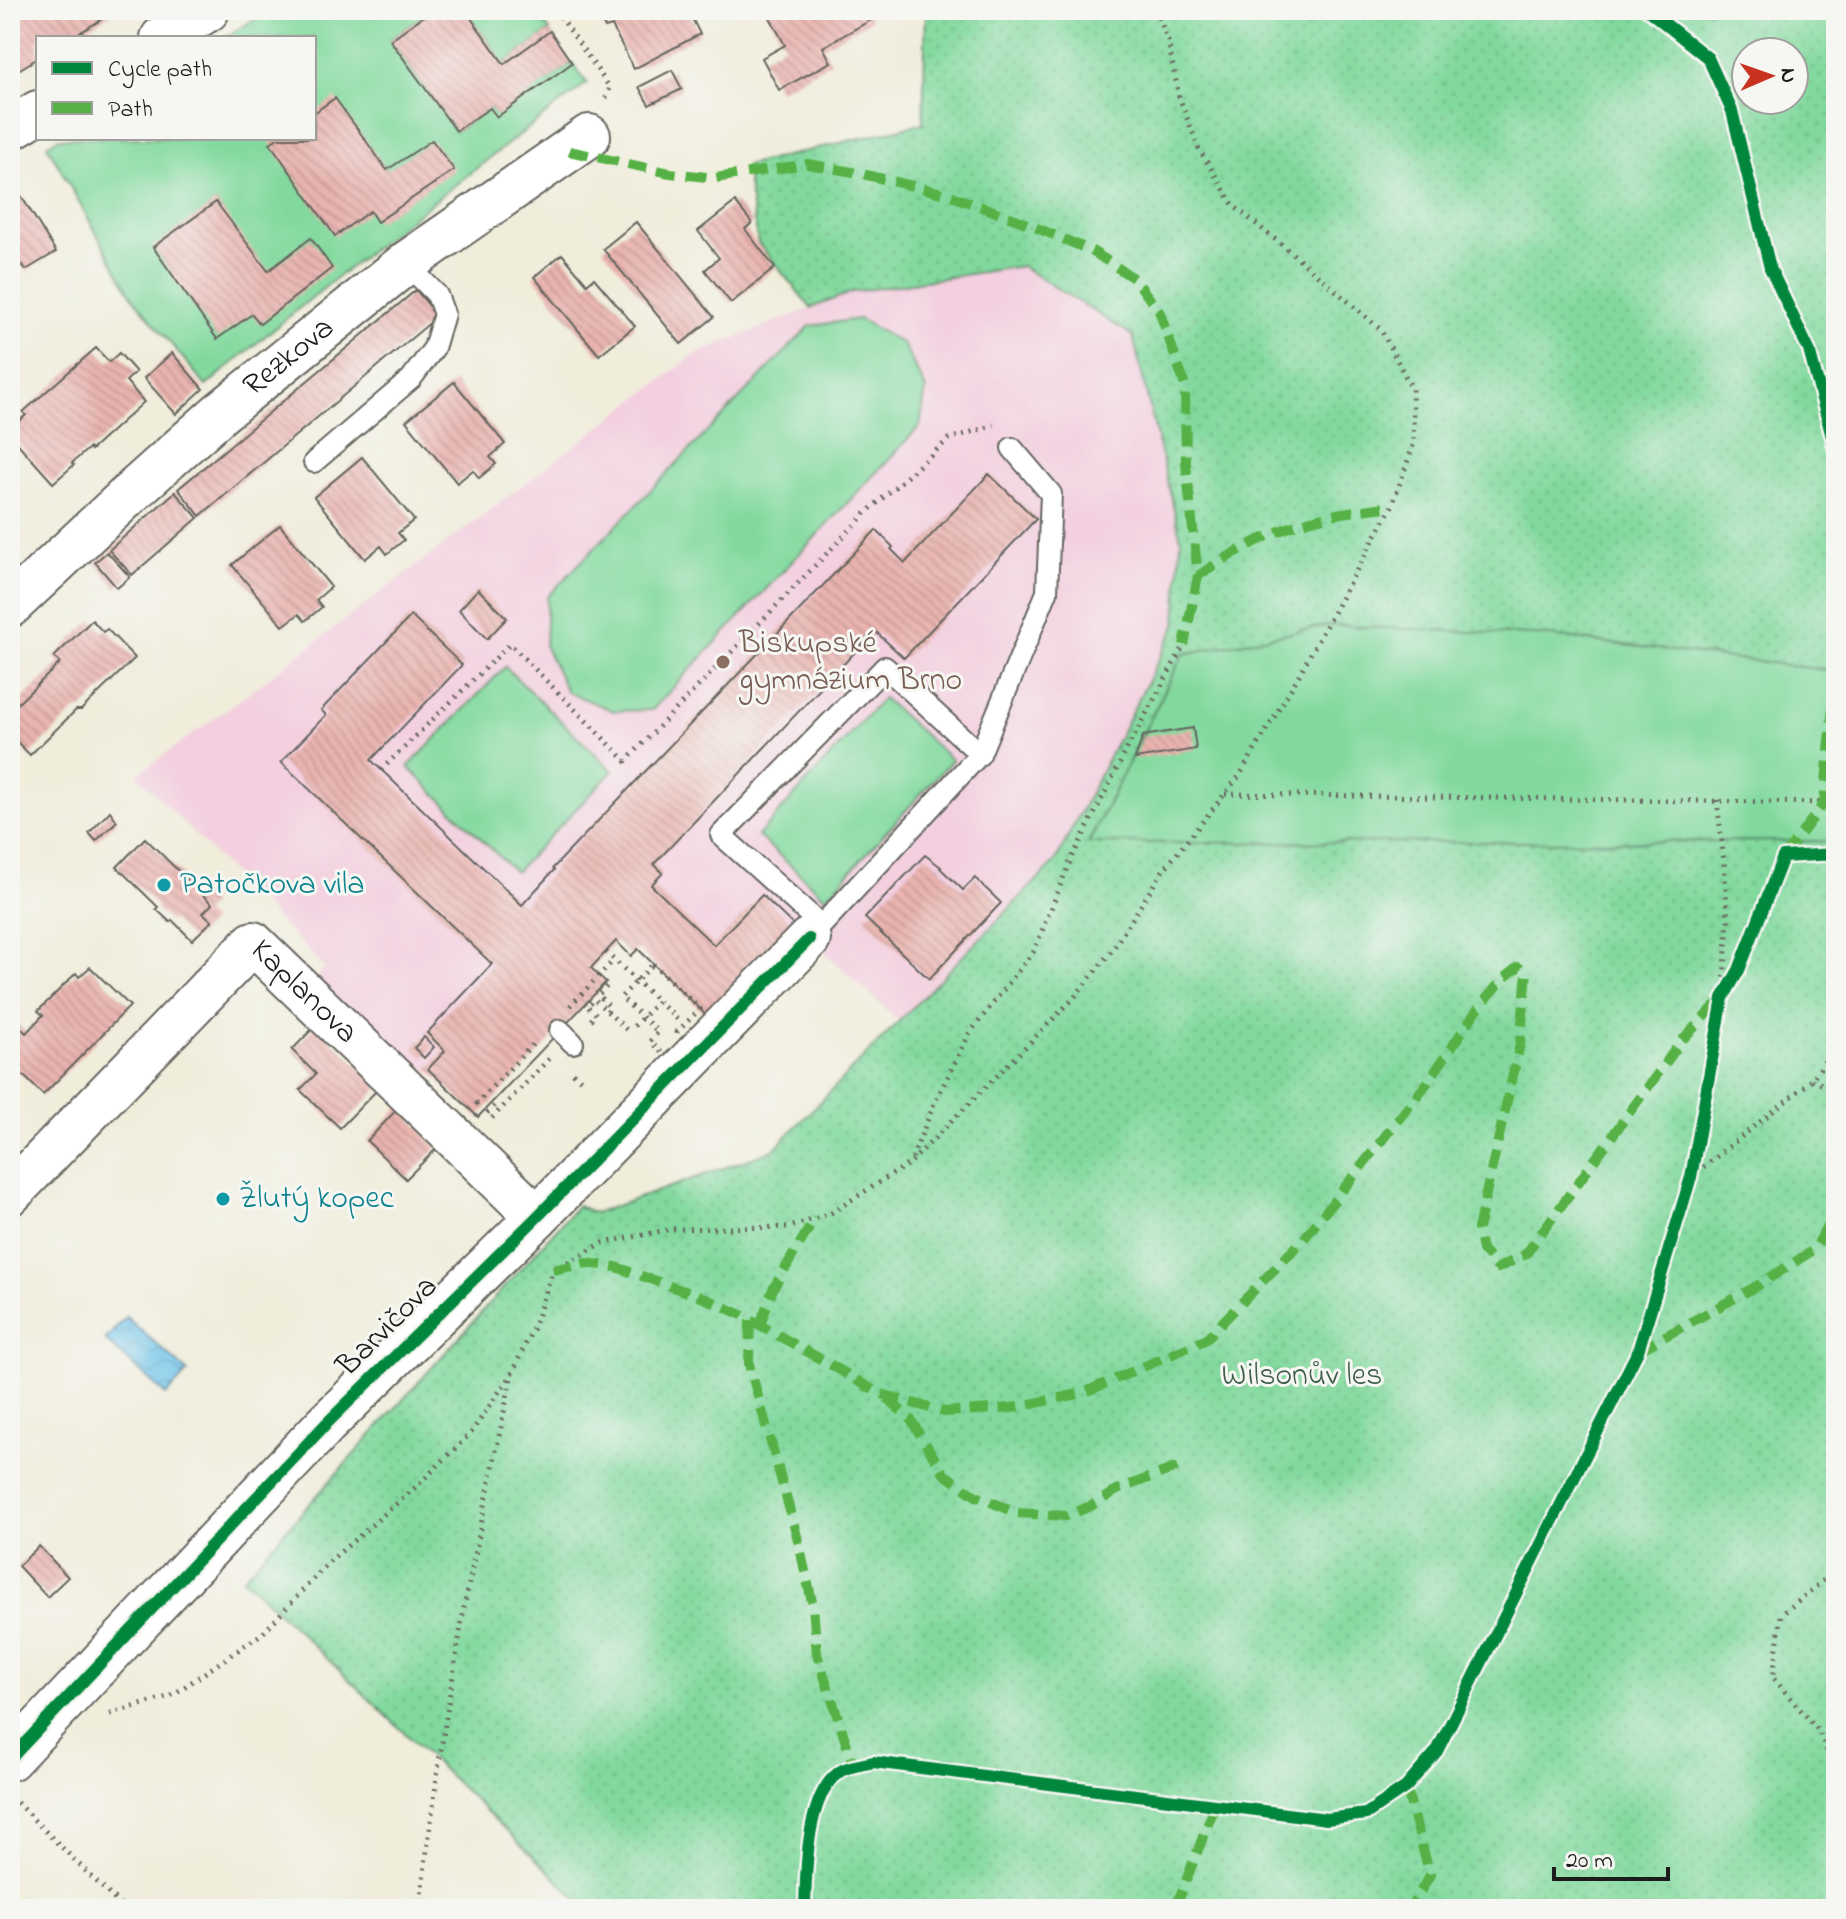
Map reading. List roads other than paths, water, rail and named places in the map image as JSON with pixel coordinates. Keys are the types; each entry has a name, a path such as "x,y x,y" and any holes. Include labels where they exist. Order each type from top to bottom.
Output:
{"street":[{"path":"165,36 208,10"},
{"path":"10,129 36,113"},
{"name":"Rezkova","path":"10,606 220,413 406,263 589,136"},
{"name":"Barvičova","path":"10,1759 325,1425 537,1217 815,932"},
{"name":"Kaplanova","path":"10,1194 253,943 537,1217"}],"lane":[{"path":"314,462 411,379 434,348 444,314 441,304 437,295 406,263"},
{"path":"980,754 885,667 721,835 815,932 980,754 1047,592 1051,494 1012,448"}],"water":[{"path":"126,1317 188,1372 166,1395 105,1340"}],"place":[{"name":"Biskupské gymnázium Brno","path":"723,662"},
{"name":"Patočkova vila","path":"164,885"},
{"name":"Žlutý kopec","path":"223,1199"}],"park label":[{"name":"Wilsonův les","path":"1302,1376"}]}
